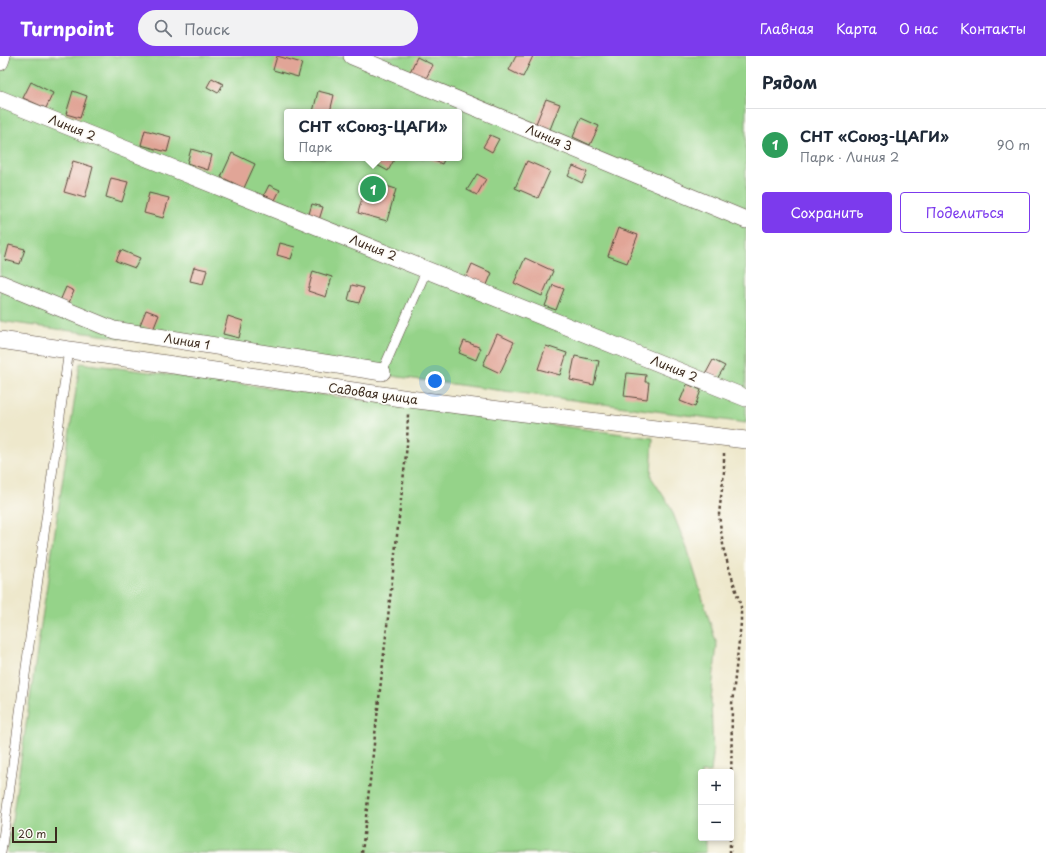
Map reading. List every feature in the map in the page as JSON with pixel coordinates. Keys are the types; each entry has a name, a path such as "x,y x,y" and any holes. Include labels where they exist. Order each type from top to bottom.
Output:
{"street":[{"path":"0,62 2,56"},
{"name":"Линия 3","path":"352,56 746,220"},
{"name":"Линия 2","path":"0,99 746,398"},
{"name":"Линия 1","path":"0,283 114,330 382,372"},
{"name":"Садовая улица","path":"0,340 409,399 746,440"}],"lane":[{"path":"382,372 427,269"},
{"path":"1,853 69,349"}],"path":[{"path":"362,853 407,445 409,399"},
{"path":"724,437 724,472 719,514 724,551 741,607 741,623 732,704 731,769"},
{"path":"730,841 730,853"}],"green space":[{"path":"0,56 746,56 746,423 399,377 0,321"},
{"path":"80,363 653,438 651,477 670,506 688,551 717,645 711,699 713,755 711,769 698,769 698,841 706,841 706,853 7,853"}],"building":[{"path":"277,56 302,63 298,77 273,70"},
{"path":"516,56 533,56 523,77 509,70"},
{"path":"417,57 433,65 424,82 409,74"},
{"path":"212,78 223,84 218,93 207,87"},
{"path":"31,82 53,93 46,108 23,98"},
{"path":"73,91 87,96 80,118 66,114"},
{"path":"318,91 334,95 331,109 314,109"},
{"path":"546,99 560,104 549,132 535,126"},
{"path":"581,118 599,126 590,145 573,137"},
{"path":"145,130 171,137 167,152 141,145"},
{"path":"490,135 499,139 492,152 483,147"},
{"path":"191,149 212,155 208,170 187,163"},
{"path":"232,153 255,164 244,188 221,177"},
{"path":"73,161 93,167 85,198 64,192"},
{"path":"379,161 393,161 388,171 377,165"},
{"path":"435,161 444,161 442,164"},
{"path":"527,161 550,171 538,198 515,188"},
{"path":"573,166 587,172 582,183 568,176"},
{"path":"477,174 486,179 477,195 467,190"},
{"path":"111,178 128,182 122,202 106,197"},
{"path":"367,180 396,189 387,221 358,213"},
{"path":"269,185 280,190 275,200 264,195"},
{"path":"149,193 169,198 163,218 144,213"},
{"path":"312,204 323,207 319,220 308,217"},
{"path":"618,228 638,235 627,263 608,256"},
{"path":"280,243 295,247 291,259 277,255"},
{"path":"9,245 25,249 20,264 5,260"},
{"path":"121,250 140,258 135,268 116,261"},
{"path":"525,258 553,271 542,296 514,283"},
{"path":"472,264 492,273 486,287 466,278"},
{"path":"194,267 207,270 203,284 190,281"},
{"path":"313,271 332,277 326,297 308,291"},
{"path":"352,285 364,288 359,303 348,300"},
{"path":"553,285 564,289 556,310 545,306"},
{"path":"66,287 74,291 68,305 60,301"},
{"path":"146,310 159,315 153,330 140,325"},
{"path":"228,316 243,321 239,338 223,334"},
{"path":"497,334 514,342 500,373 483,365"},
{"path":"464,341 481,348 476,360 459,353"},
{"path":"546,346 567,353 560,375 538,369"},
{"path":"575,356 599,361 594,385 570,380"},
{"path":"713,360 725,366 717,379 706,373"},
{"path":"627,373 646,375 645,382 649,382 647,399 624,396"},
{"path":"687,384 701,390 695,407 680,401"}],"place":[{"name":"СНТ «Союз-ЦАГИ»","path":"373,189"}]}
